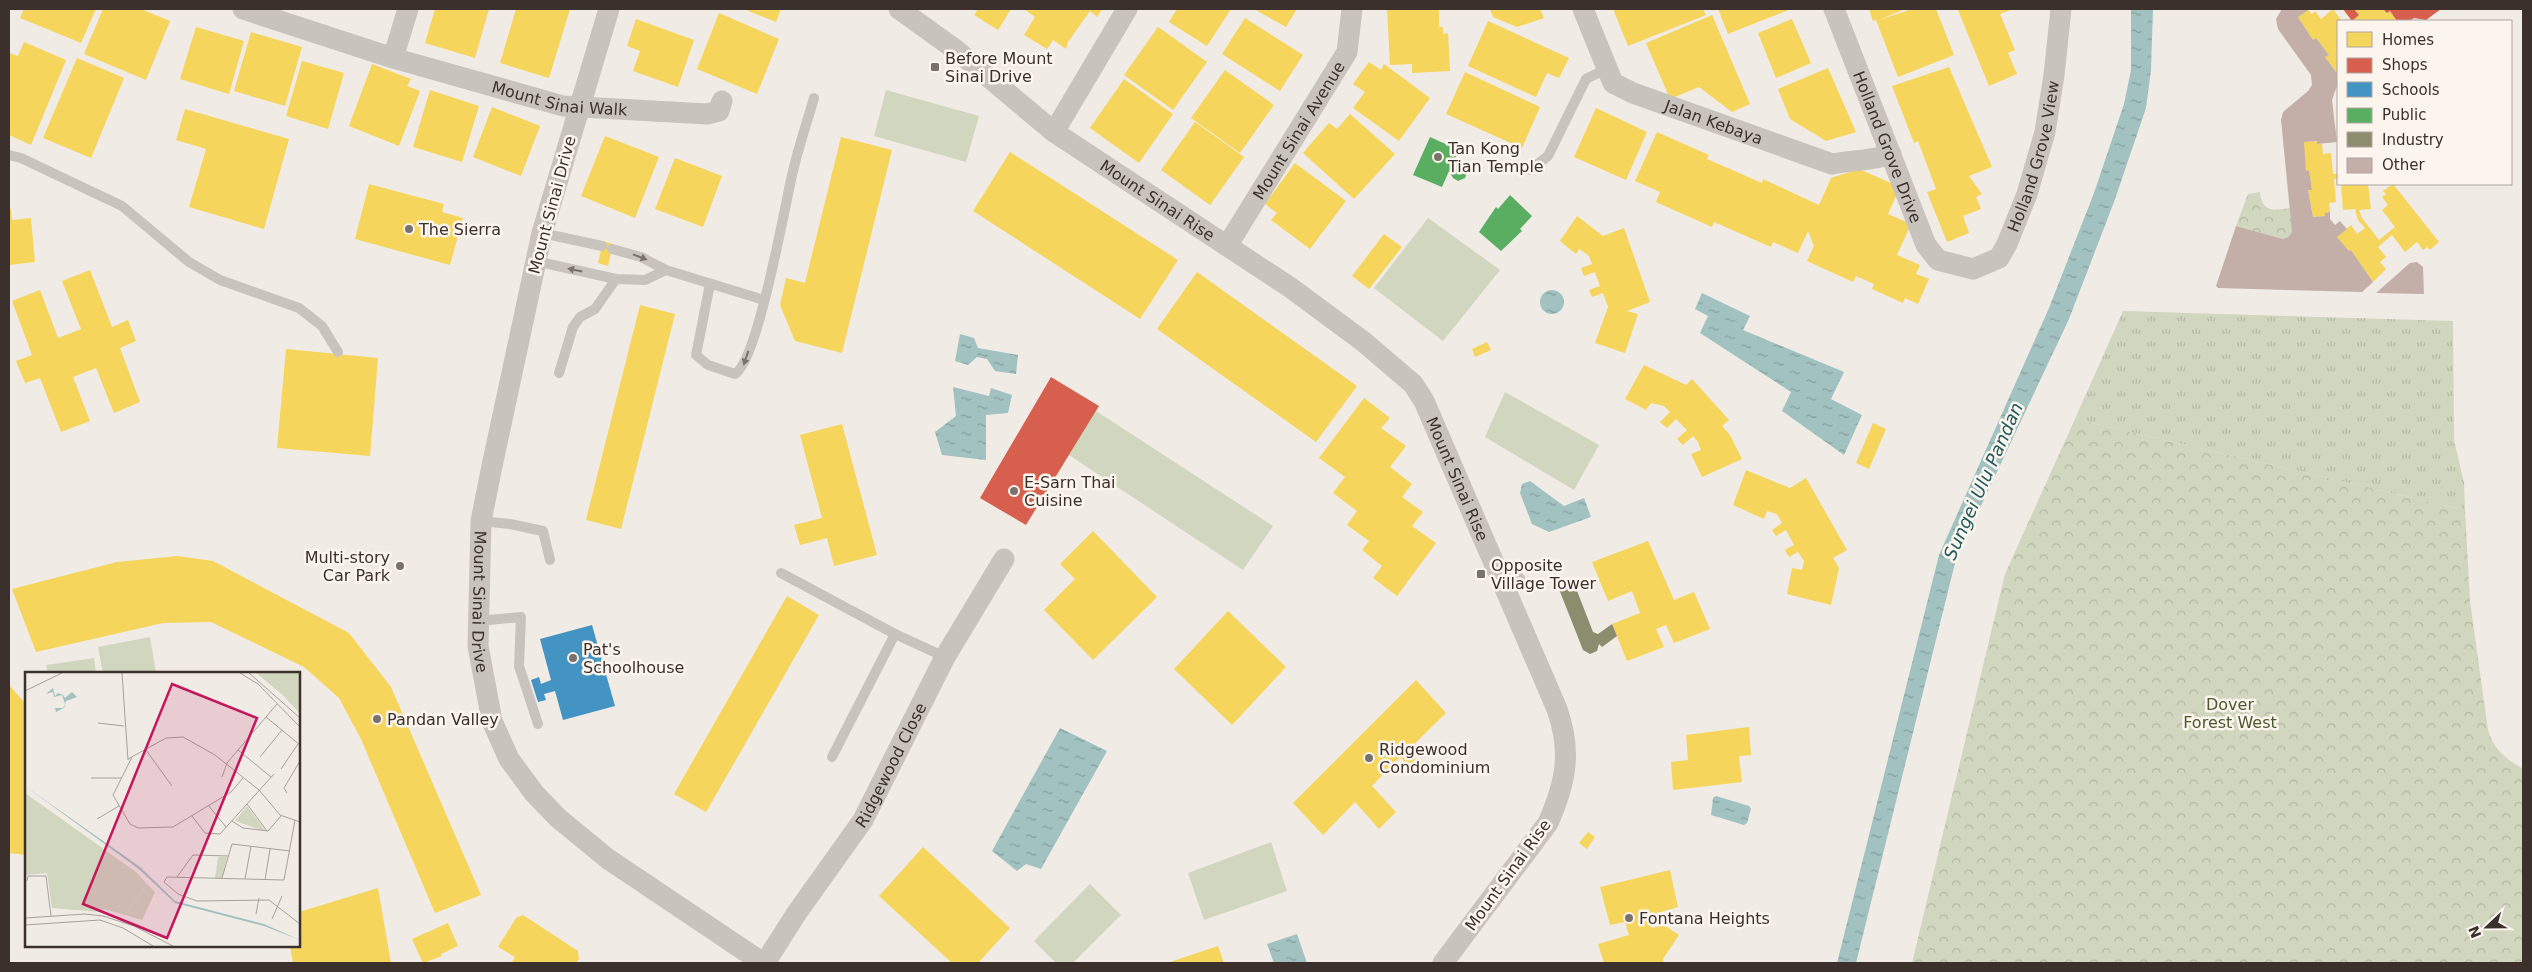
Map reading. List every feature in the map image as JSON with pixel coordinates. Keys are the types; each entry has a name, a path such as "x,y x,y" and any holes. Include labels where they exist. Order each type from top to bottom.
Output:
{"street":[{"name":"Mount Sinai Walk","path":"243,9 393,58 563,106 707,114 719,111 722,101"},
{"path":"393,58 408,9"},
{"name":"Mount Sinai Drive","path":"609,9 542,233 481,521 478,646 492,721 509,759 534,793 558,818 608,860 764,963"},
{"name":"Mount Sinai Rise","path":"899,9 956,50 1054,132 1299,293 1364,342 1413,384 1435,421 1512,581 1565,733 1567,751 1559,799 1548,823 1442,963"},
{"path":"1054,132 1127,9"},
{"name":"Mount Sinai Avenue","path":"1227,246 1347,52 1352,9"},
{"name":"Jalan Kebaya","path":"1583,9 1613,83 1633,94 1818,161 1832,164 1883,158 1891,154"},
{"name":"Holland Grove Drive","path":"1834,9 1926,245 1938,260 1960,267"},
{"name":"Holland Grove View","path":"1960,267 1973,269 1999,258 2007,244 2027,194 2045,132 2054,75 2061,9"},
{"name":"Ridgewood Close","path":"764,963 796,914 863,820 945,657 1004,559"}],"lane":[{"path":"1530,170 1548,156 1586,79 1606,69"},
{"path":"710,284 696,355 708,365 734,374 744,365 764,300 793,169 814,98"},
{"path":"9,155 21,158 122,206 189,262 220,280 299,308 322,326 338,352"},
{"path":"542,233 641,257 666,270 764,300"},
{"path":"535,262 616,279 645,280 666,270"},
{"path":"559,373 573,327 580,317 595,309 616,279"},
{"path":"481,521 510,524 543,531 550,560"},
{"path":"781,573 895,634 945,657"},
{"path":"478,621 522,617 519,666 538,724"},
{"path":"832,756 895,634"}],"green space":[{"path":"886,90 979,116 966,162 874,136"},
{"path":"2260,192 2263,203 2269,209 2290,208 2292,232 2288,237 2283,239 2236,226 2248,194"},
{"path":"1428,218 1500,270 1443,341 1374,288"},
{"path":"2123,311 2453,321 2454,440 2464,483 2465,510 2075,419"},
{"path":"1505,392 1599,445 1574,490 1485,437"},
{"path":"1096,411 1273,526 1243,570 1069,455"},
{"name":"Dover Forest West","path":"2075,419 2465,510 2470,601 2488,730 2493,743 2501,753 2523,769 2523,963 1912,963 2005,574"},
{"path":"150,637 156,672 103,672 98,647"},
{"path":"94,658 96,672 48,672 46,665"},
{"path":"1271,842 1287,891 1204,920 1188,873"},
{"path":"1090,884 1121,915 1073,963 1056,963 1034,941"}],"water":[{"name":"Sungei Ulu Pandan","path":"2131,9 2153,9 2151,70 2146,108 2114,202 2069,319 1956,559 1856,963 1837,963 1939,555 2049,308 2094,193 2124,104 2131,70"},
{"path":"1552,290 1560,294 1564,302 1560,310 1552,314 1544,310 1540,302 1544,294"},
{"path":"1702,293 1750,316 1743,330 1844,372 1831,399 1862,415 1844,455 1782,411 1791,392 1700,333 1708,316 1695,309"},
{"path":"960,334 974,338 978,348 1018,355 1016,374 995,371 987,359 977,357 968,365 955,361"},
{"path":"953,387 989,396 991,388 1012,395 1008,413 986,415 986,460 942,455 935,432 956,416"},
{"path":"1530,481 1564,506 1584,498 1591,517 1549,532 1532,524 1520,493 1522,484"},
{"path":"1060,728 1107,751 1041,869 1026,864 1017,871 992,851"},
{"path":"1716,796 1749,806 1751,809 1747,823 1744,825 1711,815 1713,798"},
{"path":"1297,934 1307,963 1274,963 1267,944"}],"building: Homes":[{"path":"24,9 96,9 81,43 20,18"},
{"path":"103,9 141,9 170,21 146,80 84,54"},
{"path":"435,9 489,9 475,58 425,43"},
{"path":"516,9 570,9 549,78 500,63"},
{"path":"744,9 781,9 776,22"},
{"path":"978,9 1011,9 998,30 974,15"},
{"path":"1024,9 1102,9 1097,17 1090,11 1068,42 1066,49 1053,40 1047,49 1024,35 1035,17"},
{"path":"1177,9 1231,9 1207,46 1169,22"},
{"path":"1254,9 1297,9 1286,27"},
{"path":"1387,9 1439,9 1439,27 1443,27 1443,34 1448,33 1450,71 1412,73 1412,64 1390,65"},
{"path":"1490,9 1540,9 1544,18 1517,27 1493,17"},
{"path":"1613,9 1703,9 1706,15 1628,46"},
{"path":"1718,9 1791,9 1728,34"},
{"path":"1869,9 1905,9 1879,20 1912,9 1936,9 1954,55 1898,77 1876,20 1873,21"},
{"path":"2013,9 2000,14 2015,50 2008,53 2017,74 1989,86 1958,10"},
{"path":"2333,9 2341,20 2337,20 2336,72 2325,57 2329,55 2316,38 2313,40 2298,17 2308,10 2312,14 2315,11 2321,19"},
{"path":"2354,9 2383,9 2387,13 2390,11 2396,20 2353,20 2359,15"},
{"path":"719,13 779,39 757,94 697,69"},
{"path":"1712,15 1750,104 1732,112 1699,87 1670,99 1646,43"},
{"path":"1245,18 1303,55 1280,91 1222,54"},
{"path":"636,19 694,40 678,87 633,71 640,51 627,46"},
{"path":"1792,19 1811,63 1776,78 1758,33"},
{"path":"1488,21 1569,58 1559,78 1547,73 1536,97 1468,66"},
{"path":"196,27 244,41 229,94 180,79"},
{"path":"1158,27 1207,62 1173,110 1124,75"},
{"path":"251,32 302,47 285,106 234,91"},
{"path":"24,42 66,60 31,145 9,135 9,53 18,56"},
{"path":"77,58 124,78 91,158 43,138"},
{"path":"302,61 344,73 328,129 286,116"},
{"path":"1369,62 1381,70 1384,64 1430,98 1399,141 1353,108 1365,92 1353,84"},
{"path":"372,64 411,79 407,86 420,91 399,146 349,126"},
{"path":"1949,67 1992,167 1969,176 1982,194 1976,197 1981,209 1963,216 1969,233 1947,242 1927,192 1936,189 1918,141 1914,143 1892,86"},
{"path":"1828,68 1856,132 1826,141 1790,119 1778,89"},
{"path":"1225,70 1274,105 1240,153 1191,118"},
{"path":"1465,72 1540,107 1522,148 1446,114"},
{"path":"1124,79 1173,114 1139,163 1090,128"},
{"path":"430,90 479,106 462,162 413,147"},
{"path":"492,107 540,126 521,176 473,157"},
{"path":"1596,108 1647,132 1626,180 1574,157"},
{"path":"185,109 289,139 264,229 189,207 206,149 176,140"},
{"path":"1350,114 1395,154 1354,199 1303,153 1329,123 1337,129"},
{"path":"1195,122 1244,157 1210,205 1161,170"},
{"path":"1657,132 1709,155 1707,159 1762,183 1763,179 1819,205 1831,178 1859,169 1900,187 1888,214 1911,224 1897,255 1920,265 1916,274 1929,279 1918,304 1905,298 1903,303 1872,289 1874,284 1856,276 1853,282 1807,261 1814,246 1808,231 1798,253 1773,242 1771,247 1714,222 1712,227 1656,202 1660,192 1635,181"},
{"path":"605,136 659,157 635,218 581,196"},
{"path":"841,137 892,150 842,353 795,341 780,305 786,278 805,283"},
{"path":"2317,141 2317,144 2322,144 2323,154 2331,153 2333,174 2337,174 2337,179 2334,179 2336,202 2329,203 2330,212 2325,213 2325,216 2313,217 2308,190 2312,190 2309,170 2306,171 2304,142"},
{"path":"1010,152 1178,260 1140,319 973,211"},
{"path":"675,158 722,176 703,227 655,209"},
{"path":"1295,163 1346,201 1310,249 1271,220 1277,213 1265,204"},
{"name":"The Sierra","path":"369,184 444,204 442,212 463,218 450,265 355,239"},
{"path":"2341,185 2368,185 2371,209 2359,210 2362,218 2379,240 2395,227 2382,210 2388,205 2382,197 2386,194 2383,191 2394,185 2439,242 2430,250 2427,247 2423,250 2417,242 2405,252 2392,235 2378,247 2386,257 2380,262 2386,269 2373,282 2351,250 2349,251 2337,237 2351,225 2357,234 2365,228 2358,220 2355,209 2343,210"},
{"path":"9,209 11,209 12,220 31,218 35,262 9,265"},
{"path":"1577,216 1603,236 1624,228 1650,302 1627,311 1638,314 1625,353 1595,343 1608,307 1603,293 1592,297 1589,290 1600,286 1595,272 1584,276 1581,268 1592,264 1589,256 1579,249 1576,254 1560,241"},
{"path":"1384,234 1402,247 1369,289 1352,276"},
{"path":"603,241 613,244 608,266 598,263"},
{"path":"90,270 112,327 128,320 136,341 120,348 140,402 114,413 96,368 73,377 90,421 61,432 40,378 25,383 16,361 32,355 12,301 40,290 58,338 81,329 62,281"},
{"path":"1197,272 1357,386 1316,442 1157,329"},
{"path":"640,305 675,314 621,529 586,520"},
{"path":"1487,342 1491,350 1475,357 1472,349"},
{"path":"286,349 378,358 370,456 277,448"},
{"path":"1644,365 1686,385 1692,379 1729,420 1722,426 1730,435 1742,459 1702,477 1691,454 1701,450 1698,442 1693,436 1683,445 1677,439 1687,430 1676,419 1667,428 1660,422 1670,412 1664,406 1651,403 1646,410 1625,399"},
{"path":"1364,398 1390,418 1381,428 1406,446 1390,467 1412,484 1402,497 1423,512 1412,526 1436,543 1397,596 1373,578 1382,566 1362,550 1369,541 1347,525 1357,511 1333,493 1345,477 1319,458"},
{"path":"1873,423 1886,429 1869,469 1856,463"},
{"path":"842,424 877,555 834,566 827,538 800,545 794,525 822,518 800,435"},
{"path":"1746,470 1790,488 1806,478 1847,550 1833,558 1839,568 1831,605 1787,594 1792,568 1802,570 1804,561 1798,552 1789,557 1785,550 1794,545 1786,530 1776,536 1772,530 1782,523 1777,514 1767,511 1764,519 1733,505"},
{"path":"1093,531 1157,597 1093,660 1044,610 1075,579 1060,564"},
{"path":"1648,541 1674,600 1694,592 1710,629 1674,643 1666,625 1656,629 1664,647 1627,661 1612,624 1640,613 1632,591 1608,601 1592,562"},
{"name":"Pandan Valley","path":"178,556 213,561 349,633 391,687 481,895 435,913 361,739 339,698 304,667 211,622 163,623 36,652 12,589 117,562"},
{"path":"787,596 819,615 706,812 674,794"},
{"path":"1228,611 1286,667 1232,725 1174,669"},
{"name":"Ridgewood Condominium","path":"1416,680 1446,713 1408,750 1416,759 1409,766 1400,757 1372,786 1396,812 1379,829 1355,802 1323,835 1293,803"},
{"path":"9,685 25,703 25,855 9,853"},
{"path":"1749,727 1751,755 1739,756 1742,782 1673,790 1671,762 1688,760 1686,735"},
{"path":"1588,832 1595,837 1587,849 1579,843"},
{"path":"923,847 1010,928 978,963 952,963 879,896"},
{"name":"Fontana Heights","path":"1670,870 1678,907 1650,915 1652,928 1664,925 1679,935 1663,959 1664,963 1604,963 1598,944 1629,935 1625,922 1610,925 1600,887"},
{"path":"378,888 391,963 293,963 290,947 300,947 300,912"},
{"path":"523,915 578,951 579,959 576,963 511,963 515,957 498,947 516,918"},
{"path":"448,923 458,946 441,954 442,956 423,963 412,939"},
{"path":"1218,946 1224,963 1167,963"}],"building: Shops":[{"path":"2343,9 2354,9 2359,15 2351,20"},
{"path":"2383,9 2441,9 2426,20 2414,18 2411,20 2396,20 2390,11 2387,13"},
{"path":"1051,377 1099,406 1026,525 980,498"}],"building: Schools":[{"name":"Pat's Schoolhouse","path":"592,625 615,706 563,720 555,691 544,694 546,700 538,702 531,680 539,677 541,684 551,680 540,639"}],"building: Public":[{"name":"Tan Kong Tian Temple","path":"1430,137 1459,150 1451,167 1459,163 1464,166 1467,173 1465,178 1458,181 1453,178 1449,171 1442,187 1413,175"},
{"path":"1510,195 1532,216 1520,229 1522,231 1501,251 1479,232 1496,207 1498,209"}],"building: Industry":[{"path":"1572,578 1593,632 1598,634 1612,624 1617,636 1602,647 1599,644 1597,651 1590,654 1583,650 1557,584"}],"building: Other":[{"path":"2282,9 2310,9 2298,17 2313,40 2316,38 2329,55 2325,57 2337,72 2337,86 2332,100 2337,142 2317,144 2317,141 2304,142 2306,171 2309,170 2312,190 2308,190 2313,217 2325,216 2325,213 2330,212 2330,219 2335,225 2340,221 2347,229 2337,237 2349,251 2351,250 2373,282 2362,292 2218,288 2216,286 2236,226 2283,239 2292,232 2281,120 2283,112 2308,91 2312,85 2311,75 2278,29 2276,19"},
{"path":"2417,262 2423,267 2424,294 2376,293 2410,263"}],"place":[{"name":"Before Mount Sinai Drive","path":"935,67"},
{"name":"Tan Kong Tian Temple","path":"1438,157"},
{"name":"The Sierra","path":"409,229"},
{"name":"E-Sarn Thai Cuisine","path":"1014,491"},
{"name":"Multi-story Car Park","path":"400,566"},
{"name":"Opposite Village Tower","path":"1481,574"},
{"name":"Pat's Schoolhouse","path":"573,658"},
{"name":"Pandan Valley","path":"377,719"},
{"name":"Ridgewood Condominium","path":"1369,758"},
{"name":"Fontana Heights","path":"1629,918"}]}
